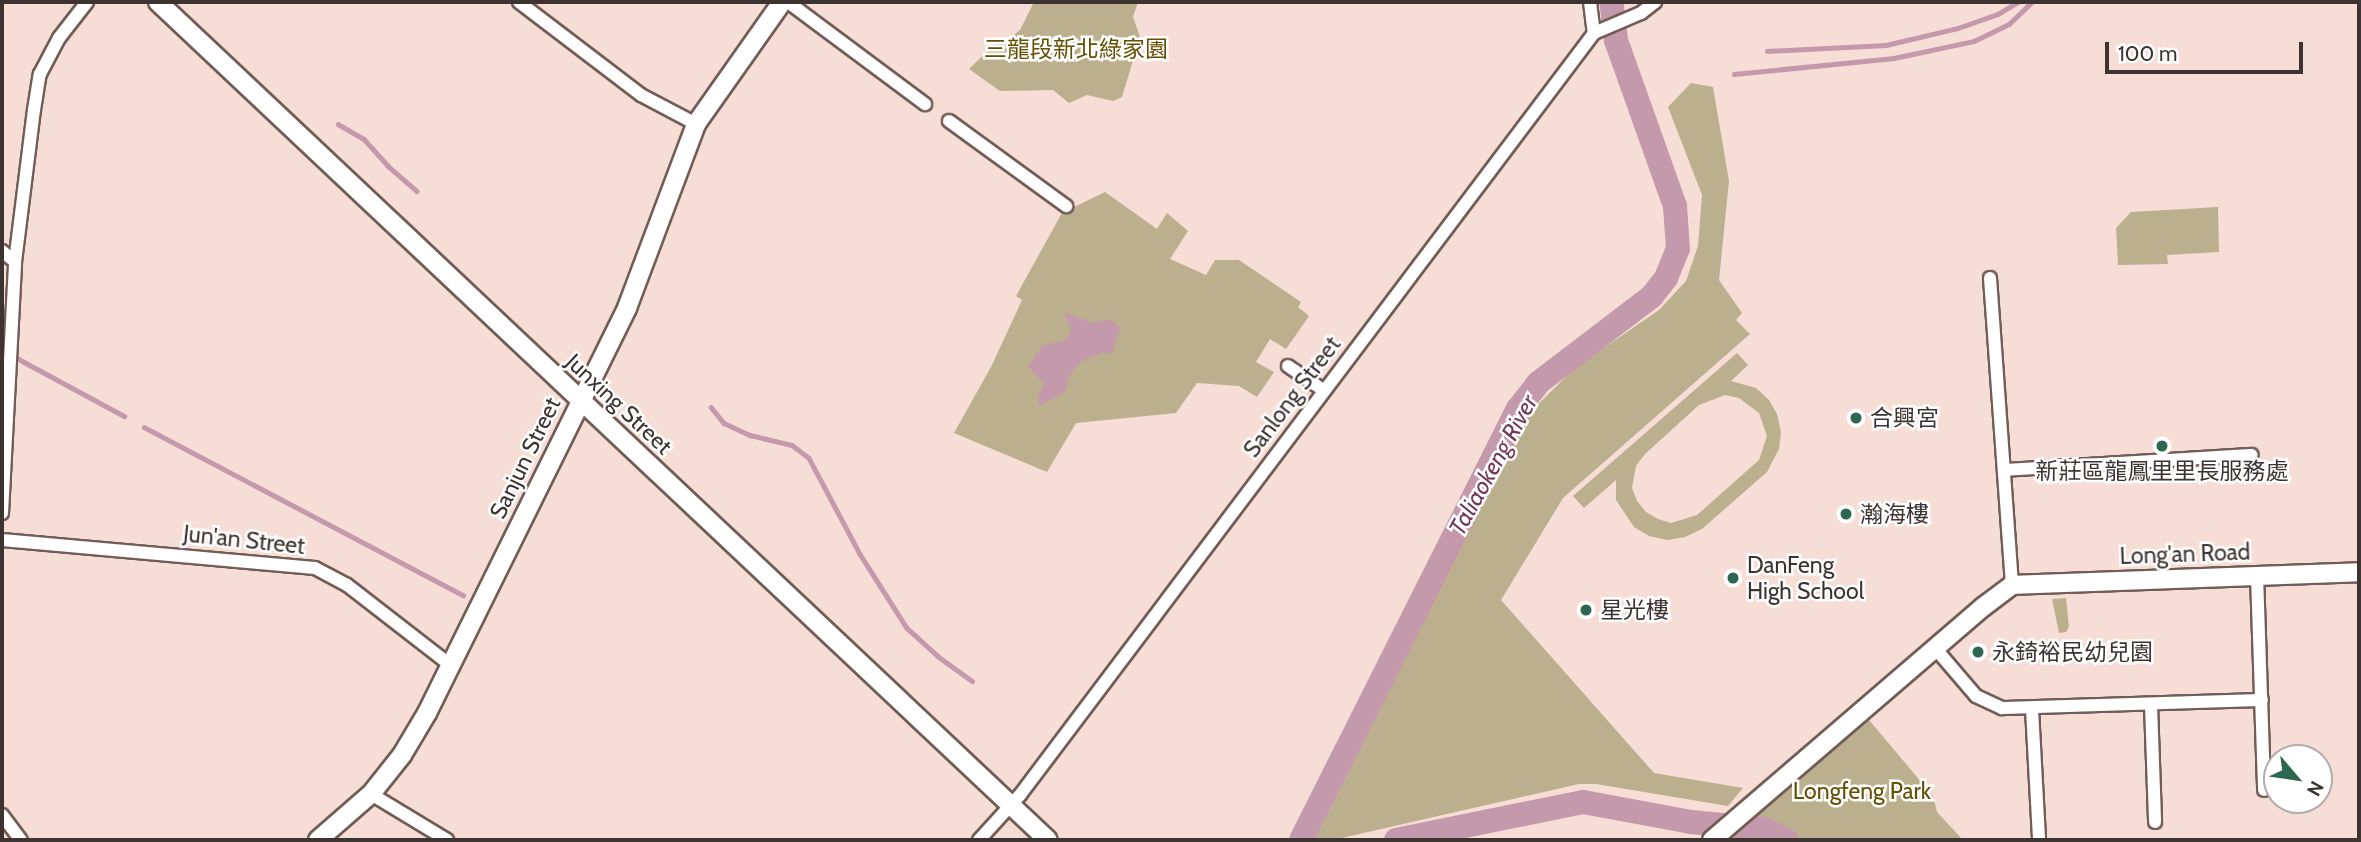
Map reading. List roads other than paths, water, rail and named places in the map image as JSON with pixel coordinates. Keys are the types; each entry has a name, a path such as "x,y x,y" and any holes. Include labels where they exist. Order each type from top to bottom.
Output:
{"street":[{"path":"2,513 15,262 40,74 59,38 87,2"},
{"name":"Junxing Street","path":"158,2 1048,840"},
{"path":"519,2 641,95 696,124"},
{"name":"Sanjun Street","path":"318,840 371,794 402,755 450,665 627,308 696,124 782,2"},
{"path":"788,2 925,104"},
{"path":"1590,2 1598,31 1641,13 1655,2"},
{"name":"Sanlong Street","path":"979,840 1012,805 1323,390 1598,31"},
{"path":"949,121 1066,206"},
{"path":"2,251 15,262"},
{"path":"1713,839 2012,585 1990,278"},
{"path":"1289,366 1323,390"},
{"path":"2004,470 2252,456"},
{"name":"Jun'an Street","path":"2,540 315,568 347,585 450,665"},
{"name":"Long'an Road","path":"2012,585 2359,572"},
{"path":"2257,575 2263,745"},
{"path":"1935,648 1976,696 1990,705 2032,709 2262,700"},
{"path":"2151,705 2155,822"},
{"path":"2032,709 2039,840"},
{"path":"371,794 447,840"},
{"path":"2,814 21,840"}],"waterway":[{"name":"Taliaokeng River","path":"1301,840 1518,409 1538,383 1652,296 1666,278 1678,249 1675,206 1616,40 1611,2"},
{"path":"1767,51 1886,45 1958,28 1998,14 2018,2"},
{"path":"1734,74 1894,58 1974,41 2009,24 2032,2"},
{"path":"338,124 364,139 388,166 417,191"},
{"path":"2,350 124,416"},
{"path":"711,407 724,423 750,435 792,445 809,458 860,554 907,628 939,657 972,681"},
{"path":"144,427 463,595"},
{"path":"1396,840 1583,802 1691,822 1764,829 1787,840"}],"place":[{"name":"合興宮","path":"1856,418"},
{"name":"新莊區龍鳳里里長服務處","path":"2162,446"},
{"name":"瀚海樓","path":"1846,514"},
{"name":"DanFeng High School","path":"1733,578"},
{"name":"星光樓","path":"1586,610"},
{"name":"永錡裕民幼兒園","path":"1978,652"}],"park label":[{"name":"三龍段新北綠家園","path":"1076,49"},
{"name":"Longfeng Park","path":"1862,791"}]}
